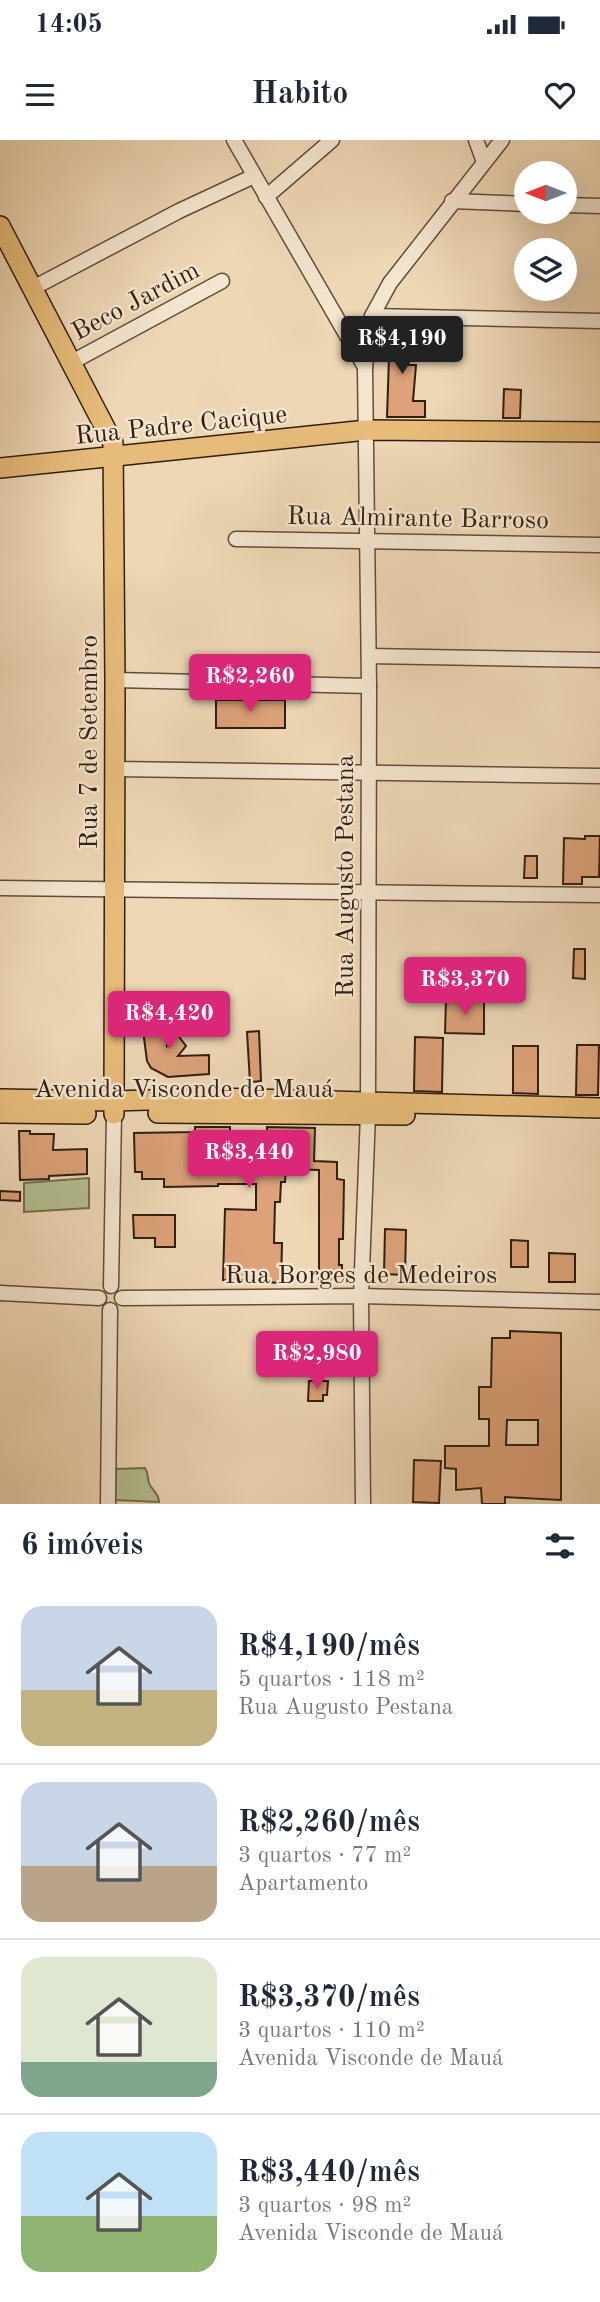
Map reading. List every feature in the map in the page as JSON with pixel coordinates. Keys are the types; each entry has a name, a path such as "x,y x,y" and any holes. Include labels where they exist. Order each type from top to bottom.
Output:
{"main road":[{"name":"Rua 7 de Setembro","path":"0,226 109,431 115,458 114,1107"},
{"name":"Rua Padre Cacique","path":"0,468 367,430 600,432"},
{"name":"Avenida Visconde de Mauá","path":"0,1099 28,1107"},
{"name":"Avenida Visconde de Mauá","path":"0,1113 28,1107 214,1105 600,1108"},
{"name":"Avenida Visconde de Mauá","path":"368,1107 600,1119"}],"street":[{"path":"234,140 365,369"},
{"path":"266,197 332,140"},
{"path":"476,140 484,162"},
{"path":"484,162 487,140"},
{"path":"502,140 399,270 372,316 600,321"},
{"path":"33,288 179,211 254,176"},
{"path":"452,201 514,203"},
{"path":"578,205 600,206"},
{"name":"Beco Jardim","path":"72,362 222,281"},
{"name":"Rua Augusto Pestana","path":"363,1504 361,1296 368,1107 369,771 365,369 372,316"},
{"name":"Rua Almirante Barroso","path":"236,539 600,545"},
{"path":"369,656 600,660"},
{"path":"115,680 369,686"},
{"path":"115,769 600,776"},
{"path":"0,888 600,895"},
{"name":"Rua 7 de Setembro","path":"111,1286 114,1107"},
{"path":"111,1286 118,1289 122,1298 120,1305 110,1310 103,1307 99,1298 104,1288 111,1286"},
{"path":"0,1293 99,1298"},
{"name":"Rua Borges de Medeiros","path":"122,1298 361,1296 600,1302"},
{"path":"108,1504 110,1310"}],"green space":[{"path":"89,1178 89,1208 24,1212 24,1183"},
{"path":"145,1468 159,1502 115,1500 116,1469"}],"building":[{"path":"390,328 419,328 419,339 412,339 412,344 407,344 407,365 416,365 413,401 425,401 425,417 387,417"},
{"path":"504,389 521,390 520,418 503,418"},
{"path":"216,700 285,700 285,728 216,728"},
{"path":"585,836 600,836 599,877 582,877 582,884 563,884 564,838 585,839"},
{"path":"525,856 537,856 537,878 524,878"},
{"path":"574,949 585,949 585,979 573,978"},
{"path":"446,1000 484,1001 484,1034 445,1033"},
{"path":"164,1013 167,1046 177,1034 186,1046 178,1056 209,1055 209,1074 168,1077 151,1068 147,1061 141,1015"},
{"path":"259,1031 261,1081 250,1082 247,1032"},
{"path":"415,1037 443,1038 442,1092 414,1091"},
{"path":"577,1045 599,1045 598,1095 576,1095"},
{"path":"513,1046 538,1046 538,1094 513,1093"},
{"path":"195,1127 230,1127 230,1137 263,1137 267,1135 267,1127 315,1128 314,1161 337,1162 337,1179 344,1180 343,1239 339,1239 339,1265 342,1265 342,1275 334,1275 330,1280 319,1280 319,1170 286,1169 285,1182 281,1182 280,1202 275,1202 274,1243 282,1243 281,1283 223,1280 225,1209 256,1210 256,1184 164,1187 164,1179 142,1179 142,1172 135,1172 134,1133 195,1132"},
{"path":"19,1131 54,1134 53,1150 87,1149 87,1174 20,1180"},
{"path":"0,1191 20,1192 20,1201 0,1200"},
{"path":"133,1215 175,1215 175,1247 155,1247 155,1238 134,1238"},
{"path":"385,1229 406,1230 405,1275 384,1274"},
{"path":"511,1240 528,1241 528,1267 511,1267"},
{"path":"549,1253 575,1254 575,1282 549,1282"},
{"path":"510,1331 561,1333 561,1500 505,1497 505,1504 482,1504 481,1488 456,1490 456,1469 445,1468 445,1446 489,1446 489,1419 479,1419 479,1387 491,1387 492,1338 510,1338","holes":["507,1420 538,1420 538,1445 506,1445"]},
{"path":"309,1381 328,1381 327,1395 323,1395 323,1401 308,1401"},
{"path":"414,1460 441,1461 439,1503 413,1502"}]}
